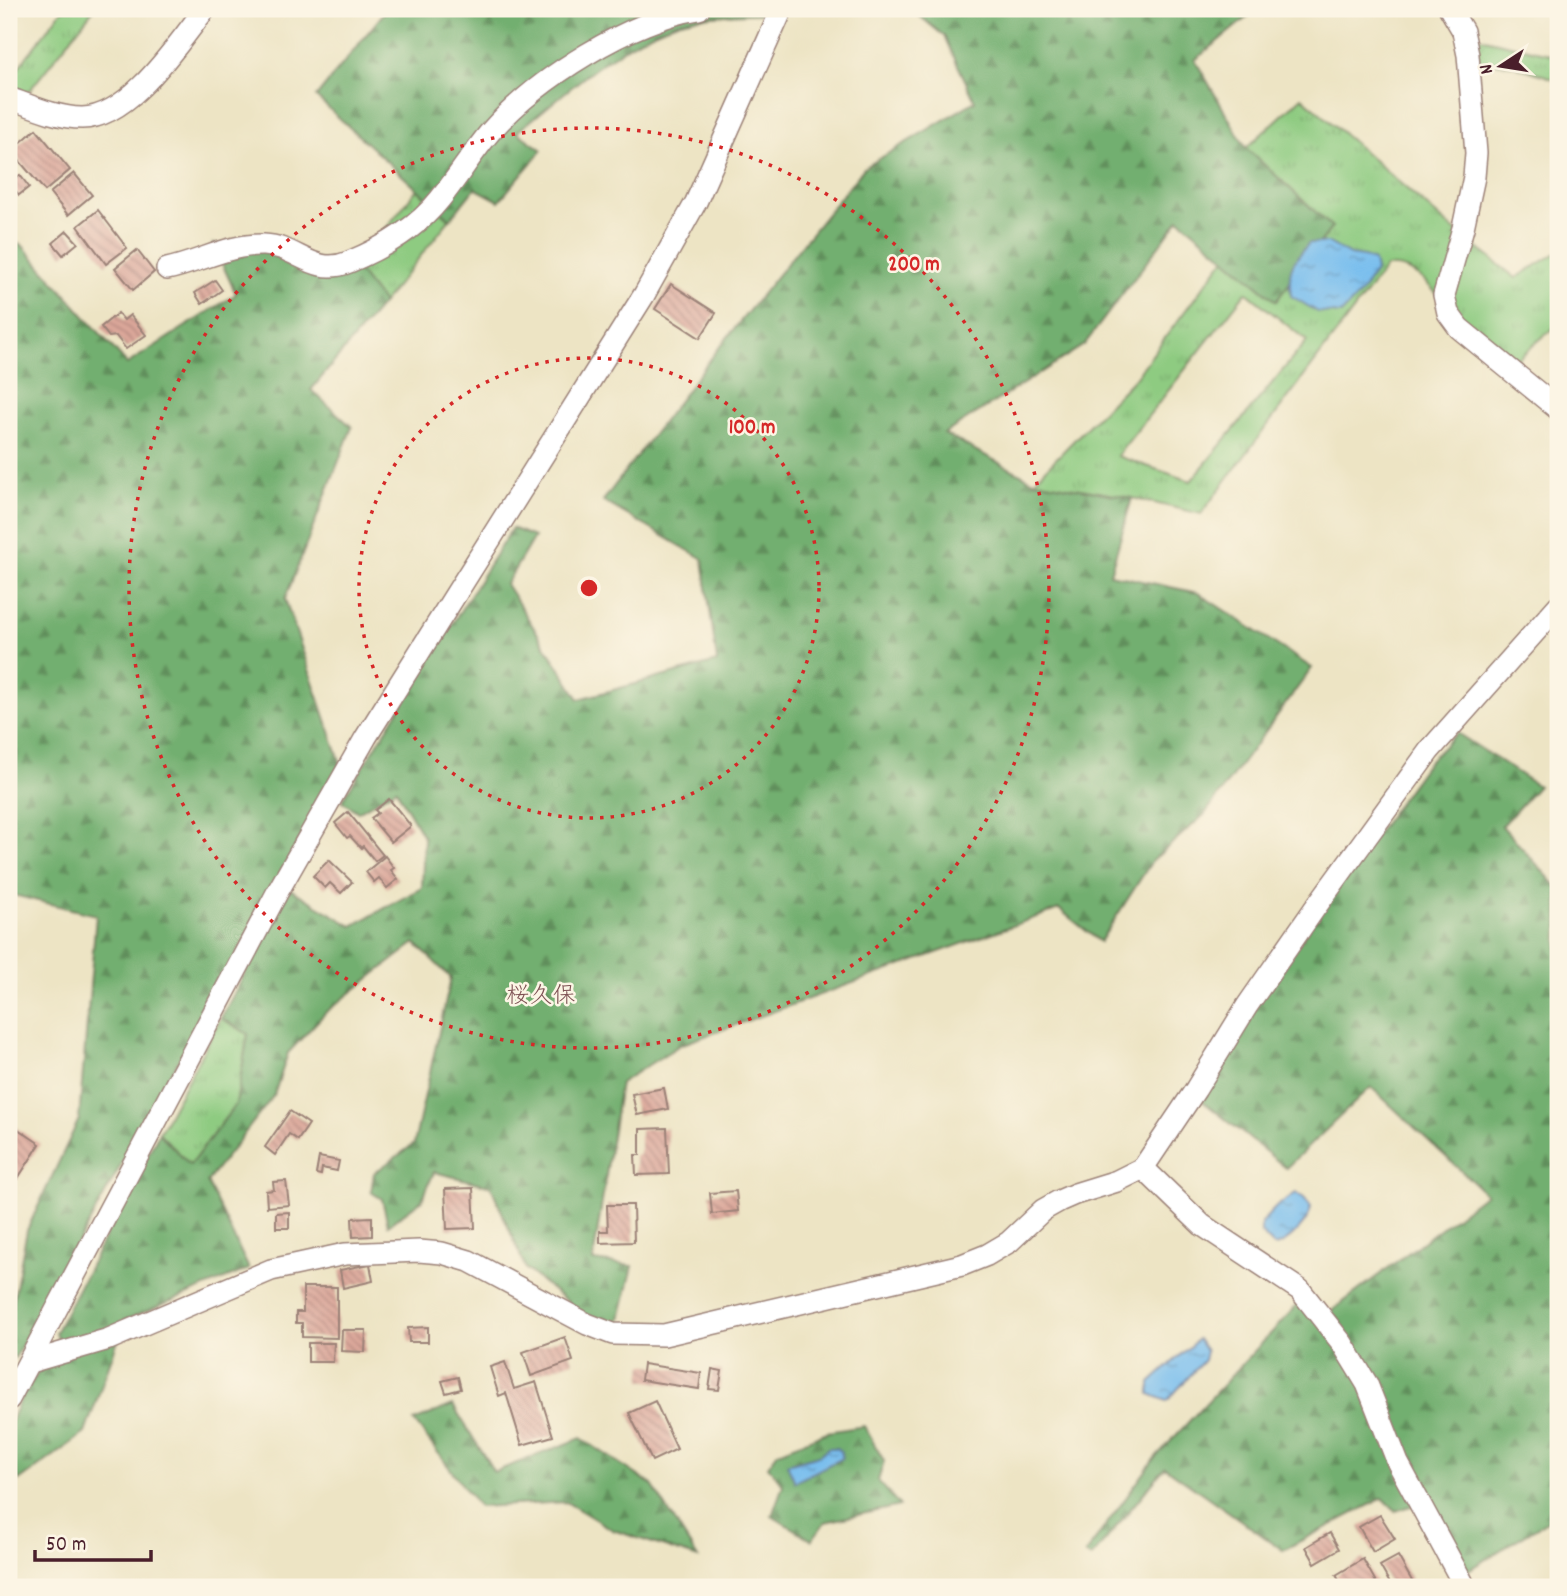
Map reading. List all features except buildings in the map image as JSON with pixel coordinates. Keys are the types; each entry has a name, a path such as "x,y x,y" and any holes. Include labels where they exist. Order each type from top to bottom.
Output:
{"street":[{"path":"9,98 46,111 83,118 111,110 142,86 205,9"},
{"path":"167,269 183,266 213,253 244,246 266,245 283,248 326,268 350,262 398,237 419,221 439,200 493,130 536,89 562,70 634,30 661,18 699,9"},
{"path":"9,1399 20,1367 278,891 353,760 644,295 696,202 782,9"},
{"path":"1450,9 1463,31 1468,55 1476,153 1466,215 1444,295 1448,313 1459,328 1558,409"},
{"path":"20,1367 109,1339 271,1270 345,1254 406,1251 442,1253 469,1261 587,1324 613,1335 664,1335 962,1265 987,1255 1009,1242 1043,1210 1059,1201 1118,1181 1143,1168 1247,1006 1429,751 1558,606"},
{"path":"1143,1168 1202,1225 1300,1290 1342,1343 1367,1384 1398,1463 1465,1587"}],"green space":[{"path":"63,9 94,9 30,90 17,96 9,92 9,80"},
{"path":"387,9 765,9 768,13 682,21 630,45 591,72 517,132 542,150 499,201 475,188 450,219 316,97"},
{"path":"911,9 1257,9 1195,60 1246,148 1332,227 1276,301 1179,219 1084,345 944,434 1034,481 1132,498 1110,574 1198,593 1312,668 1204,815 1152,861 1100,942 1059,909 680,1045 620,1083 593,1261 633,1266 618,1327 587,1317 526,1269 491,1186 434,1172 422,1200 388,1225 382,1199 371,1192 374,1173 414,1144 451,978 415,943 326,1012 288,1053 274,1095 207,1182 249,1269 125,1320 85,1433 19,1481 9,1444 9,1430 18,1403 62,1346 55,1333 159,1133 190,1165 236,1104 248,1034 221,1018 290,889 352,926 422,888 424,838 396,789 358,812 342,801 512,528 534,537 506,584 579,699 717,662 703,559 603,501 718,349 864,168 975,101 944,36"},
{"path":"1476,37 1558,56 1558,80 1513,65 1478,61"},
{"path":"1302,97 1449,226 1516,278 1558,252 1558,324 1515,361 1462,323 1420,277 1399,267 1386,267 1201,514 1132,498 1034,481 1134,379 1225,258 1276,301 1332,227 1246,148","holes":["1246,292 1307,341 1191,481 1117,456"]},
{"path":"417,189 450,219 383,303 347,257 380,236"},
{"path":"9,242 21,244 127,364 236,294 213,244 325,261 347,257 383,303 311,390 352,427 285,599 341,764 15,1358 9,1353 9,1324 27,1230 79,1119 96,915 9,894 9,770 15,766 17,752 9,747"},
{"path":"1457,733 1538,786 1502,826 1558,888 1558,1514 1465,1572 1423,1502 1396,1511 1383,1498 1283,1550 1165,1467 1091,1558 1085,1554 1155,1458 1301,1301 1326,1315 1486,1194 1371,1087 1286,1168 1199,1098 1257,1000 1428,762"},
{"path":"221,1018 248,1034 236,1104 190,1165 159,1133"},
{"path":"453,1405 494,1472 581,1438 652,1485 698,1558 613,1530 566,1502 479,1507 414,1421"},
{"path":"864,1426 884,1461 878,1481 900,1506 825,1522 812,1540 772,1516 783,1485 768,1466 778,1452 827,1432"}],"water":[{"path":"1309,243 1329,243 1350,255 1374,261 1376,270 1360,294 1341,314 1318,312 1291,296 1292,267"},
{"path":"1296,1193 1311,1207 1309,1213 1292,1236 1274,1246 1261,1233 1261,1223 1277,1206"},
{"path":"1198,1339 1206,1351 1204,1360 1167,1401 1150,1394 1150,1383"},
{"path":"828,1448 841,1451 842,1458 795,1482 787,1464 819,1455"}],"district":[{"name":"桜久保","path":"541,994"}]}
